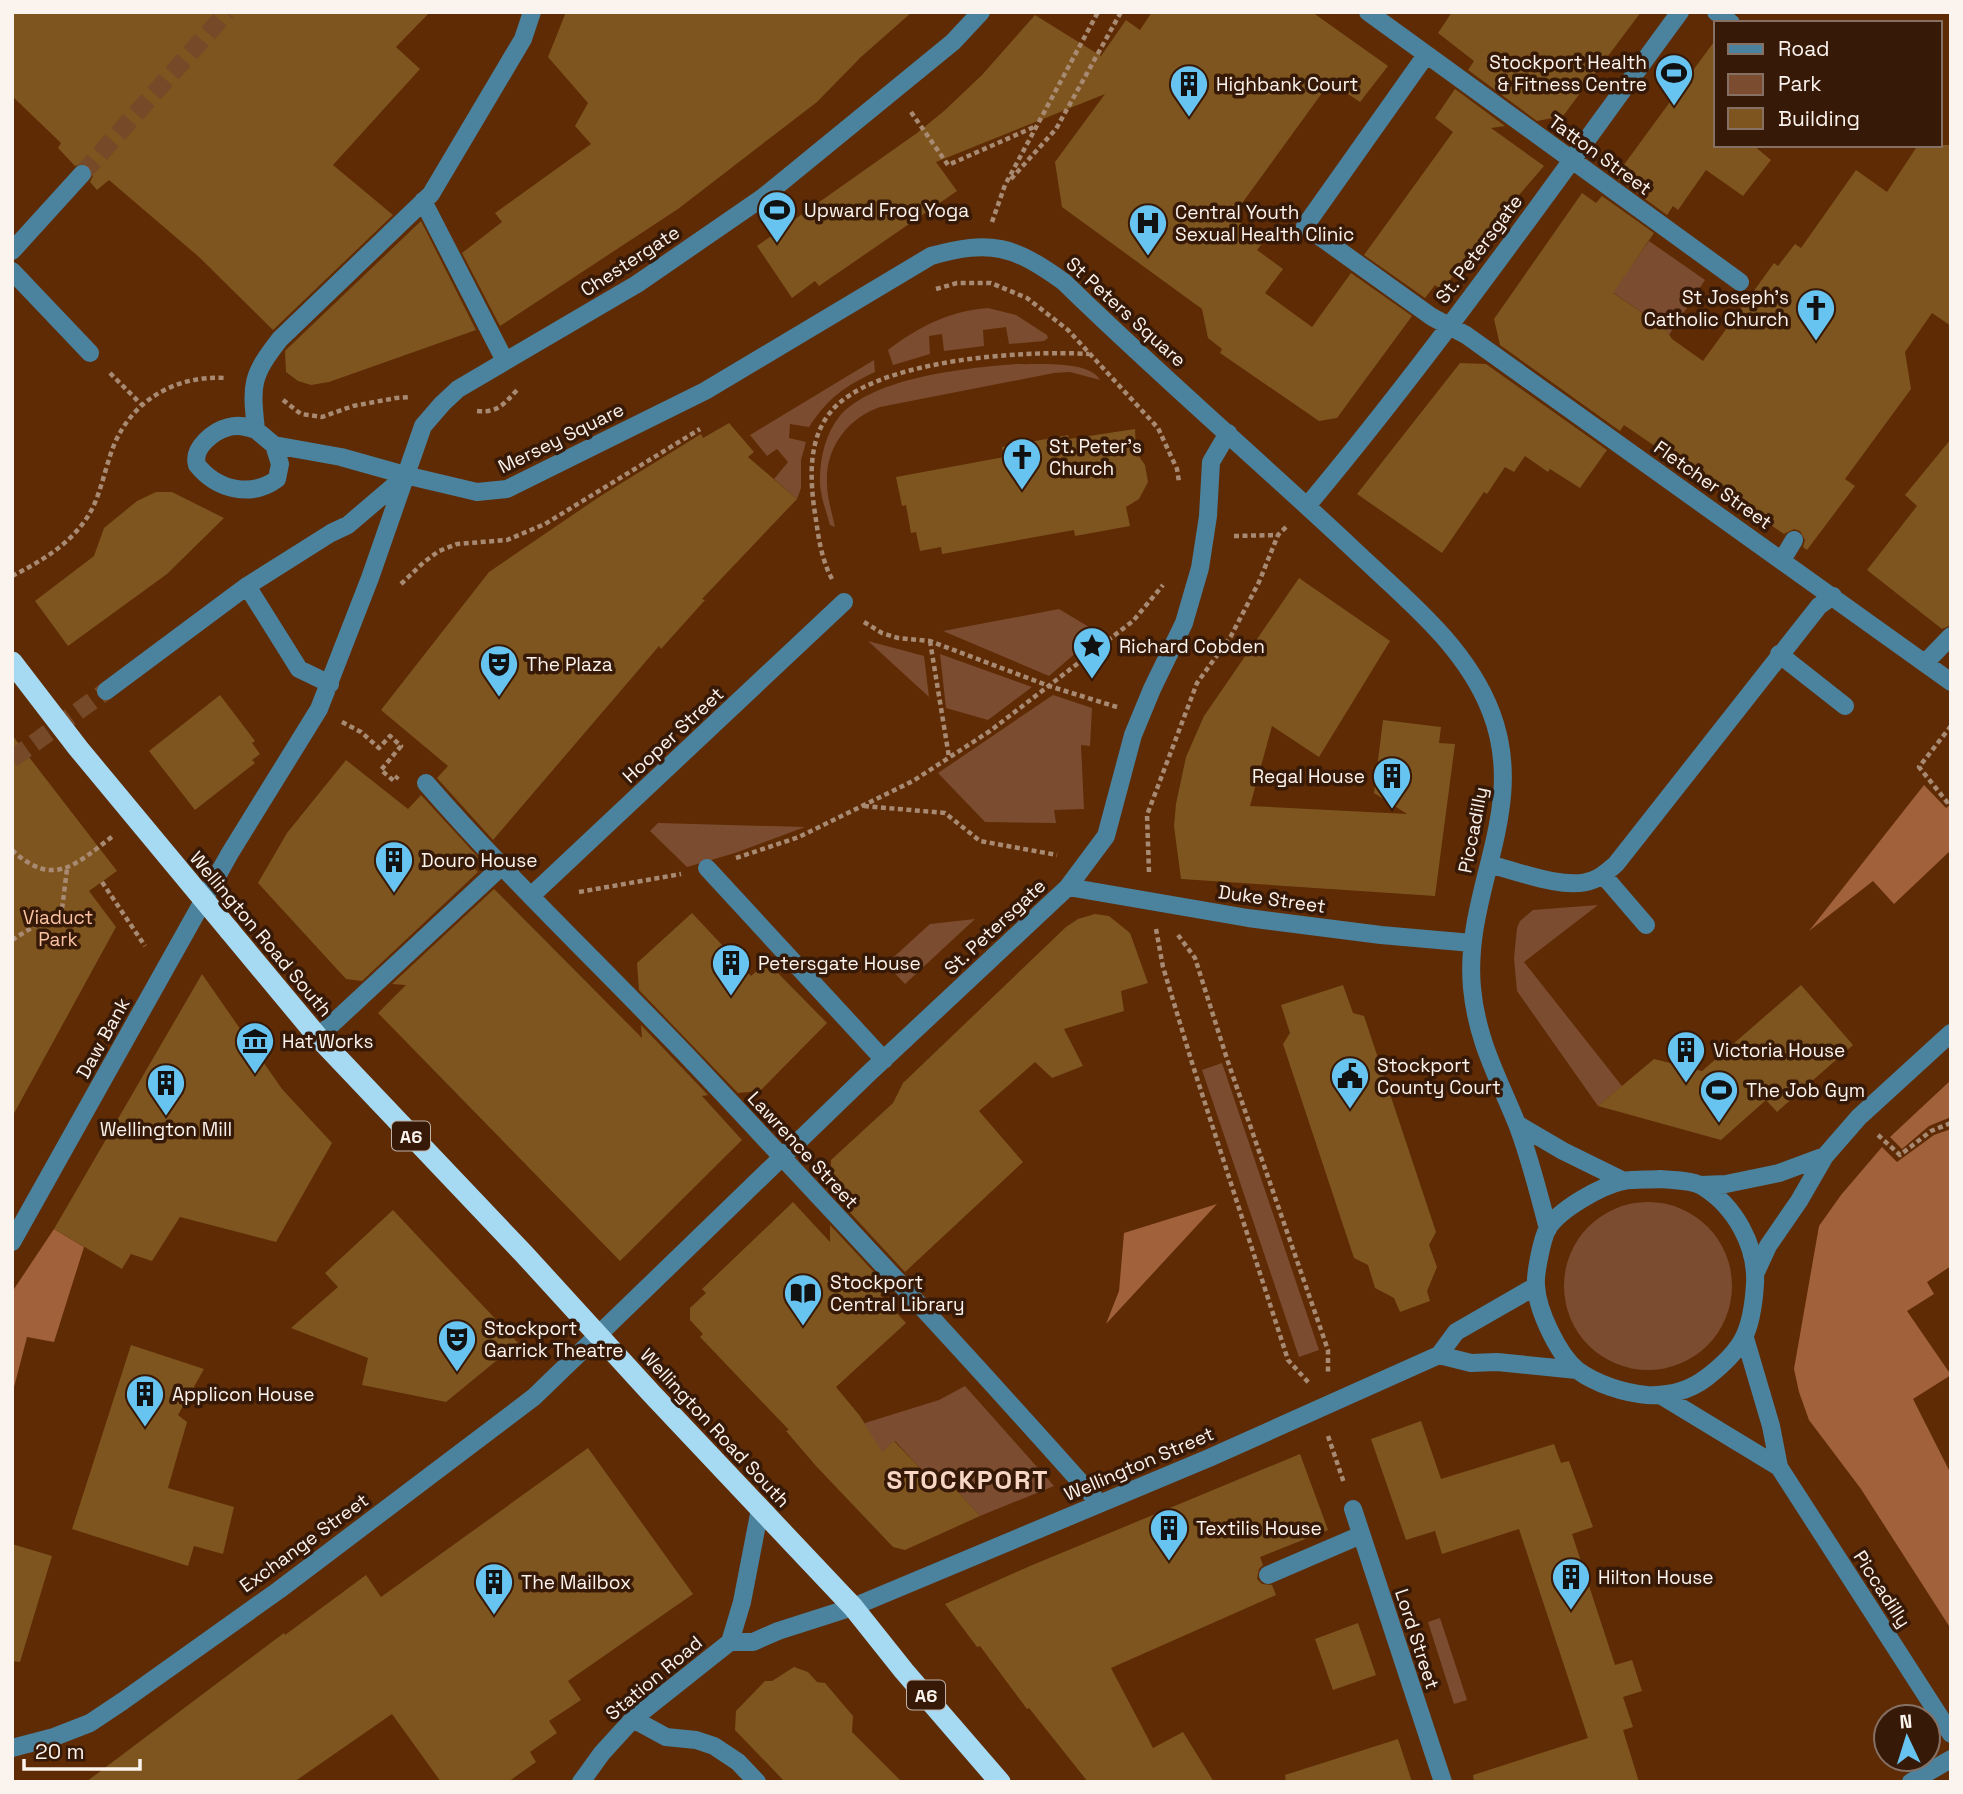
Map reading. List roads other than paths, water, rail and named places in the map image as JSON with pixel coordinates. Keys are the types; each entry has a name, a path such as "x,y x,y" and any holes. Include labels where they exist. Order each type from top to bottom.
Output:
{"highway":[{"name":"Wellington Road South","path":"12,662 78,748 318,1037 853,1607 904,1671 1000,1782"}],"street":[{"path":"256,430 253,402 260,365 281,339 431,194 523,39 532,12"},
{"name":"Chestergate","path":"405,475 424,426 458,389 637,284 762,198 953,42 981,12"},
{"name":"Tatton Street","path":"1368,12 1740,282"},
{"name":"St. Petersgate","path":"1307,506 1353,451 1449,325 1680,12"},
{"name":"Fletcher Street","path":"1426,55 1304,226 1432,317 1466,335 1951,682"},
{"path":"12,251 82,174"},
{"path":"423,201 505,361"},
{"name":"St Peters Square","path":"984,246 1011,250 1035,261 1064,282 1227,433"},
{"name":"Mersey Square","path":"274,445 341,457 477,492 495,492 521,485 705,391 931,256 956,249 984,246"},
{"path":"12,271 90,353"},
{"path":"242,426 256,430 274,445 280,464 277,479 270,484 252,491 234,489 214,480 197,466 198,448 228,427 242,426"},
{"name":"St. Petersgate","path":"599,1336 884,1060 1068,887 1107,836 1141,714 1184,623 1193,597 1208,516 1211,461 1227,433"},
{"name":"Piccadilly","path":"1227,433 1459,653 1476,679 1492,713 1503,765 1502,810 1478,902 1472,943 1472,986 1481,1036 1496,1079 1517,1124 1548,1229"},
{"path":"247,586 299,669 330,684 405,475"},
{"path":"106,691 247,586 348,525 405,475"},
{"path":"1782,560 1794,540"},
{"path":"1489,864 1554,881 1579,884 1603,875 1616,864 1779,654 1819,606 1833,596"},
{"name":"Hooper Street","path":"533,894 844,602"},
{"path":"1925,663 1951,636"},
{"path":"1779,654 1845,706"},
{"name":"Daw Bank","path":"12,1241 230,853 319,709 330,684"},
{"name":"Lawrence Street","path":"426,783 501,867 533,894 783,1158 1099,1503"},
{"path":"318,1037 501,867"},
{"path":"707,868 884,1060"},
{"path":"1603,875 1646,925"},
{"name":"Duke Street","path":"1068,887 1248,918 1381,935 1472,943"},
{"path":"1756,1272 1768,1246 1799,1201 1825,1156 1859,1117 1951,1032"},
{"path":"1517,1124 1563,1151 1624,1181"},
{"path":"1577,1370 1556,1344 1536,1286 1548,1229 1585,1196 1624,1181 1660,1179 1700,1185 1726,1184 1779,1173 1825,1156"},
{"path":"1439,1355 1471,1363 1497,1362 1577,1370 1612,1388 1634,1394 1662,1396 1702,1381 1733,1357 1745,1339 1754,1303 1756,1272 1748,1242 1738,1223 1724,1204 1700,1185"},
{"name":"Wellington Street","path":"853,1607 1209,1458 1439,1355 1456,1332 1536,1286"},
{"name":"Exchange Street","path":"12,1748 54,1737 90,1723 123,1701 279,1590 476,1442 534,1397 599,1336"},
{"name":"Piccadilly","path":"1745,1339 1771,1426 1779,1467 1951,1734"},
{"name":"Piccadilly","path":"1662,1396 1779,1467"},
{"name":"Station Road","path":"581,1782 602,1753 633,1719 730,1642 742,1602 760,1509"},
{"name":"Lord Street","path":"1353,1509 1443,1782"},
{"path":"1268,1575 1361,1535"},
{"name":"Station Road","path":"730,1642 753,1642 778,1631 853,1607"},
{"path":"633,1719 666,1737 696,1740 714,1746 738,1762 757,1782"},
{"path":"1910,1782 1951,1759"}],"tunnel":[{"path":"82,174 227,12"},
{"path":"12,759 106,691"}],"place":[{"name":"Stockport Health & Fitness Centre","path":"1674,107"},
{"name":"Highbank Court","path":"1189,118"},
{"name":"Upward Frog Yoga","path":"777,244"},
{"name":"Central Youth Sexual Health Clinic","path":"1148,257"},
{"name":"St Joseph's Catholic Church","path":"1816,342"},
{"name":"St. Peter's Church","path":"1022,491"},
{"name":"Richard Cobden","path":"1092,680"},
{"name":"The Plaza","path":"499,698"},
{"name":"Regal House","path":"1392,810"},
{"name":"Douro House","path":"394,894"},
{"name":"Petersgate House","path":"731,997"},
{"name":"Hat Works","path":"255,1075"},
{"name":"Victoria House","path":"1686,1084"},
{"name":"Stockport County Court","path":"1350,1110"},
{"name":"Wellington Mill","path":"166,1117"},
{"name":"The Job Gym","path":"1719,1124"},
{"name":"Stockport Central Library","path":"803,1327"},
{"name":"Stockport Garrick Theatre","path":"457,1373"},
{"name":"Applicon House","path":"145,1428"},
{"name":"Textilis House","path":"1169,1562"},
{"name":"Hilton House","path":"1571,1611"},
{"name":"The Mailbox","path":"494,1616"}],"district":[{"name":"STOCKPORT","path":"968,1480"}],"park label":[{"name":"Viaduct Park","path":"58,928"}]}
